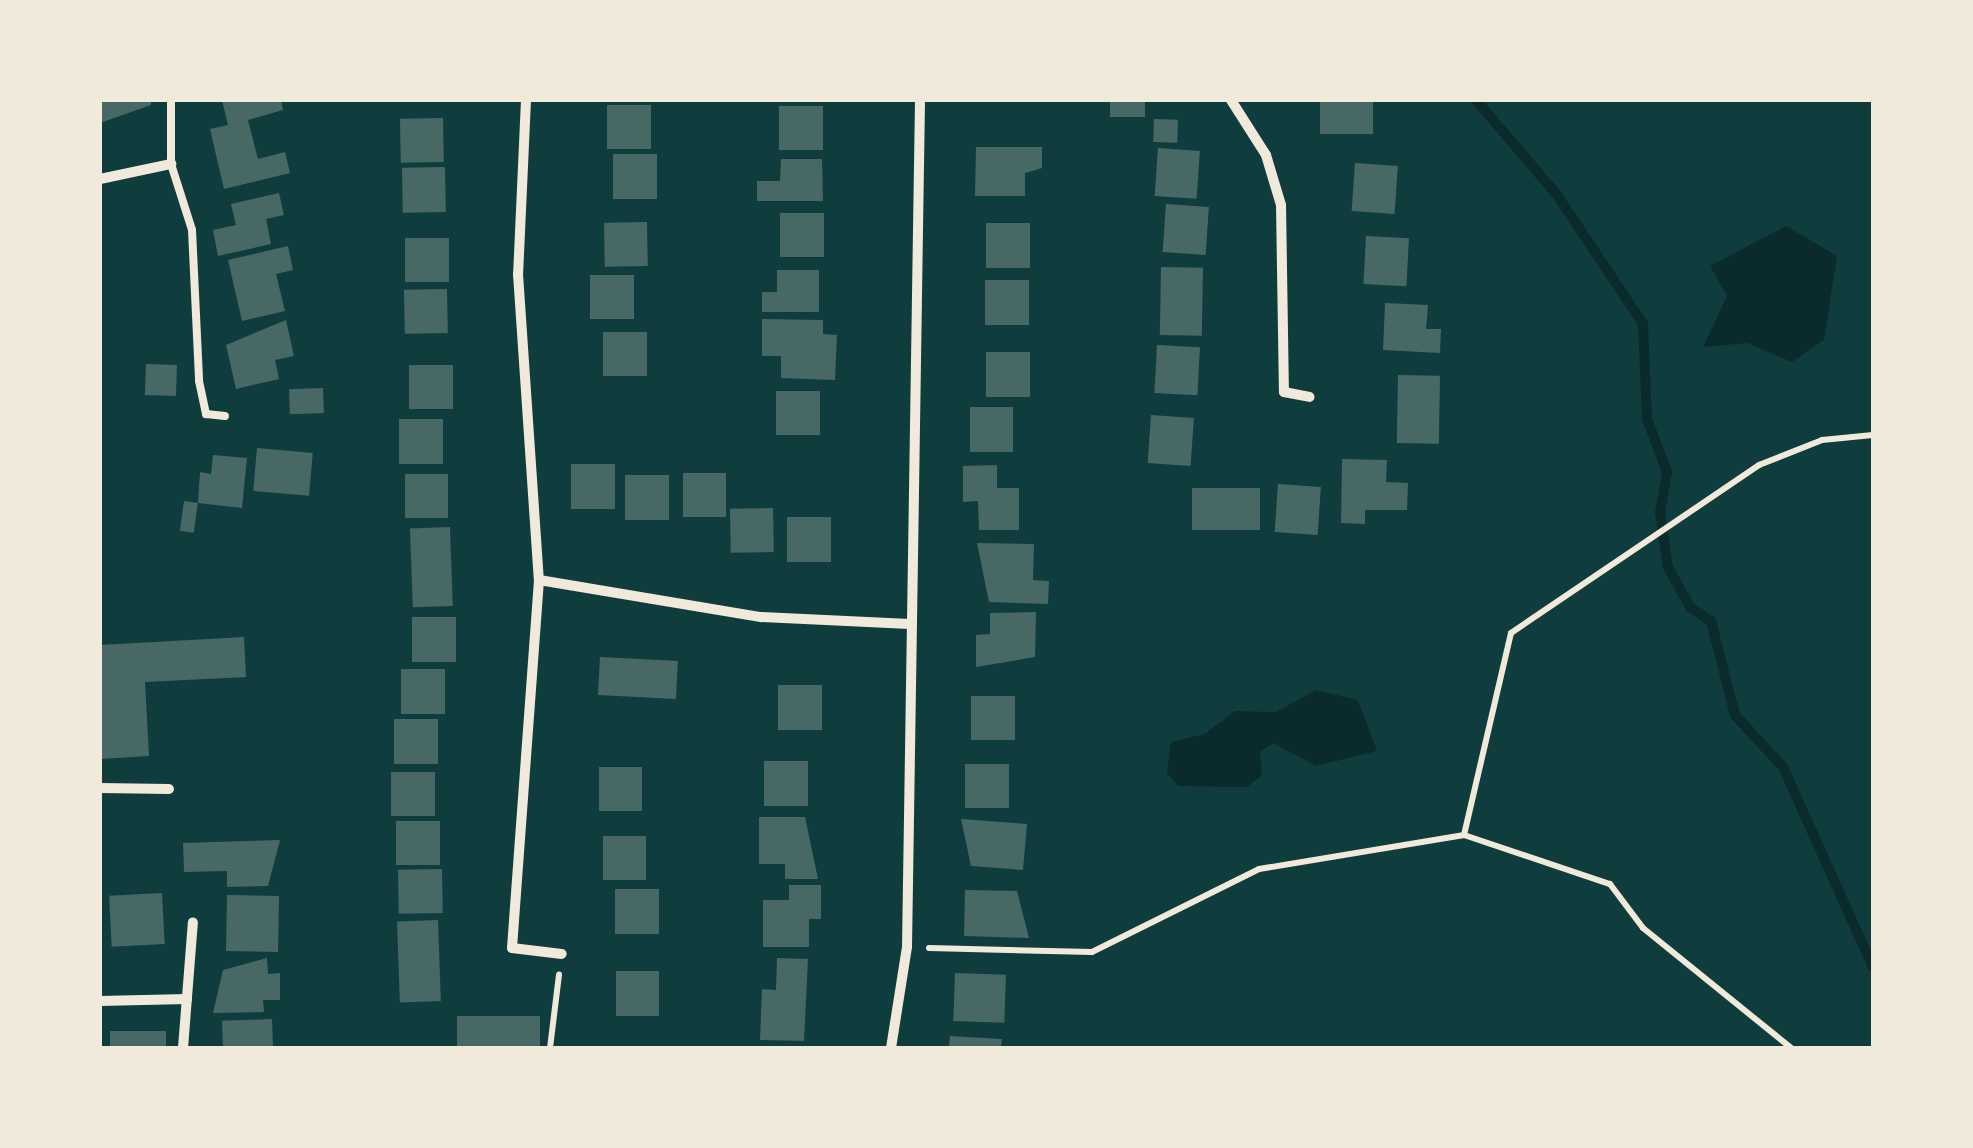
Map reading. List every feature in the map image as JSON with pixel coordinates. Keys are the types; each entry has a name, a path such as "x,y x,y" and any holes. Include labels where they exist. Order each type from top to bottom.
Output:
{"street":[{"path":"526,100 518,274 539,580 512,948 562,954"},
{"path":"891,1048 908,947 920,100"},
{"path":"1231,100 1266,155 1281,205 1284,392 1310,397"},
{"path":"100,179 171,164"},
{"path":"539,580 761,618 910,624"},
{"path":"100,788 170,789"},
{"path":"183,1048 193,922"},
{"path":"100,1001 187,999"}],"lane":[{"path":"171,100 171,164 192,230 206,414 225,416"}],"path":[{"path":"1464,835 1512,633 1759,465 1822,440 1873,435"},
{"path":"908,947 1092,952 1259,870 1464,835 1610,884 1643,928 1791,1048"},
{"path":"550,1048 562,954"}],"water":[{"path":"1786,226 1837,256 1824,340 1792,362 1747,343 1703,347 1727,296 1710,266"},
{"path":"1316,690 1358,700 1377,751 1316,766 1273,743 1260,752 1262,775 1247,787 1178,786 1167,773 1171,742 1205,734 1235,711 1276,712"}],"building":[{"path":"100,100 151,100 151,105 100,123"},
{"path":"222,100 281,100 283,110 248,120 258,159 285,152 290,173 224,189 210,129 228,125"},
{"path":"1110,100 1145,100 1145,117 1110,117"},
{"path":"1320,100 1373,100 1373,134 1320,134"},
{"path":"607,105 651,105 651,149 607,149"},
{"path":"779,106 823,106 823,150 779,150"},
{"path":"443,118 444,162 401,163 400,119"},
{"path":"1154,119 1178,120 1177,143 1153,142"},
{"path":"976,147 1042,147 1042,168 1025,173 1025,196 975,196"},
{"path":"1158,148 1200,151 1197,199 1155,196"},
{"path":"613,154 657,154 657,199 613,199"},
{"path":"781,159 822,159 823,201 757,201 757,181 780,181"},
{"path":"1355,163 1398,166 1395,214 1352,211"},
{"path":"445,167 446,212 403,213 402,168"},
{"path":"279,193 284,215 266,219 271,244 218,256 213,230 236,225 231,204"},
{"path":"1166,204 1209,207 1206,255 1163,252"},
{"path":"780,213 824,213 824,257 780,257"},
{"path":"647,222 648,266 605,267 604,223"},
{"path":"986,223 1030,223 1030,268 986,268"},
{"path":"1366,236 1409,238 1406,286 1363,284"},
{"path":"405,238 449,238 449,282 405,282"},
{"path":"288,246 293,270 276,274 285,311 242,321 228,260"},
{"path":"1161,267 1203,268 1202,336 1160,335"},
{"path":"777,270 819,270 819,312 762,312 762,292 777,292"},
{"path":"590,275 634,275 634,319 590,319"},
{"path":"985,280 1029,280 1029,325 985,325"},
{"path":"447,289 448,333 405,334 404,290"},
{"path":"1385,303 1428,305 1426,329 1441,329 1440,353 1383,350"},
{"path":"762,319 823,320 823,334 837,335 835,380 781,378 781,356 762,356"},
{"path":"286,320 294,356 275,360 279,379 236,389 226,345"},
{"path":"603,332 647,332 647,376 603,376"},
{"path":"1157,345 1200,347 1197,395 1154,393"},
{"path":"986,352 1030,352 1030,397 986,397"},
{"path":"146,364 177,365 176,396 145,395"},
{"path":"409,365 453,365 453,409 409,409"},
{"path":"1398,375 1440,376 1439,444 1397,443"},
{"path":"323,388 324,413 290,414 289,389"},
{"path":"776,391 820,391 820,435 776,435"},
{"path":"970,407 1013,407 1013,452 970,452"},
{"path":"1151,415 1194,418 1191,466 1148,463"},
{"path":"399,419 443,419 443,464 399,464"},
{"path":"257,448 313,453 309,496 253,491"},
{"path":"213,455 247,458 242,508 198,503 200,472 211,474"},
{"path":"1342,459 1387,460 1386,482 1408,483 1407,510 1365,510 1365,524 1341,523"},
{"path":"571,464 615,464 615,509 571,509"},
{"path":"997,465 997,488 1019,488 1019,530 979,530 978,501 963,502 963,466"},
{"path":"683,473 726,473 726,517 683,517"},
{"path":"405,474 448,474 448,518 405,518"},
{"path":"625,475 669,475 669,520 625,520"},
{"path":"1278,484 1321,487 1318,535 1275,532"},
{"path":"1192,488 1260,488 1260,530 1192,530"},
{"path":"184,501 198,503 194,533 180,531"},
{"path":"773,508 774,552 731,553 730,509"},
{"path":"787,517 831,517 831,562 787,562"},
{"path":"450,527 453,606 413,607 410,528"},
{"path":"977,543 1034,544 1033,580 1049,581 1048,604 989,602"},
{"path":"1036,612 1035,657 976,667 976,635 990,634 990,613"},
{"path":"412,617 456,617 456,662 412,662"},
{"path":"244,637 246,677 145,682 149,756 100,759 100,645"},
{"path":"600,657 678,661 676,699 598,695"},
{"path":"401,669 445,669 445,714 401,714"},
{"path":"778,685 822,685 822,730 778,730"},
{"path":"971,696 1015,696 1015,740 971,740"},
{"path":"394,719 438,719 438,764 394,764"},
{"path":"764,761 808,761 808,806 764,806"},
{"path":"965,764 1009,764 1009,808 965,808"},
{"path":"599,767 642,767 642,811 599,811"},
{"path":"391,772 435,772 435,816 391,816"},
{"path":"759,817 805,817 818,879 785,879 785,864 759,864"},
{"path":"961,819 1027,824 1023,870 971,866"},
{"path":"396,821 440,821 440,865 396,865"},
{"path":"603,836 646,836 646,880 603,880"},
{"path":"280,840 268,886 227,887 227,871 184,872 183,843"},
{"path":"442,869 443,913 399,914 398,870"},
{"path":"789,885 821,885 821,919 809,919 809,947 763,947 763,900 789,900"},
{"path":"615,889 659,889 659,934 615,934"},
{"path":"965,890 1017,891 1029,938 964,936"},
{"path":"162,893 165,944 112,947 109,896"},
{"path":"227,895 279,896 278,952 226,951"},
{"path":"438,920 441,1001 400,1002 397,921"},
{"path":"267,958 268,974 280,973 280,1000 263,1000 264,1012 213,1013 223,970"},
{"path":"777,958 808,959 804,1041 760,1040 762,989 776,990"},
{"path":"616,971 659,971 659,1016 616,1016"},
{"path":"955,973 1006,975 1004,1023 953,1021"},
{"path":"457,1016 540,1016 540,1048 457,1048"},
{"path":"272,1019 273,1048 223,1048 222,1021"},
{"path":"110,1031 166,1031 166,1048 110,1048"},
{"path":"950,1036 1002,1039 1001,1048 949,1048"}],"waterway":[{"path":"1476,100 1557,195 1643,324 1647,419 1667,472 1660,513 1668,567 1690,607 1711,621 1735,715 1783,767 1873,967"}]}
